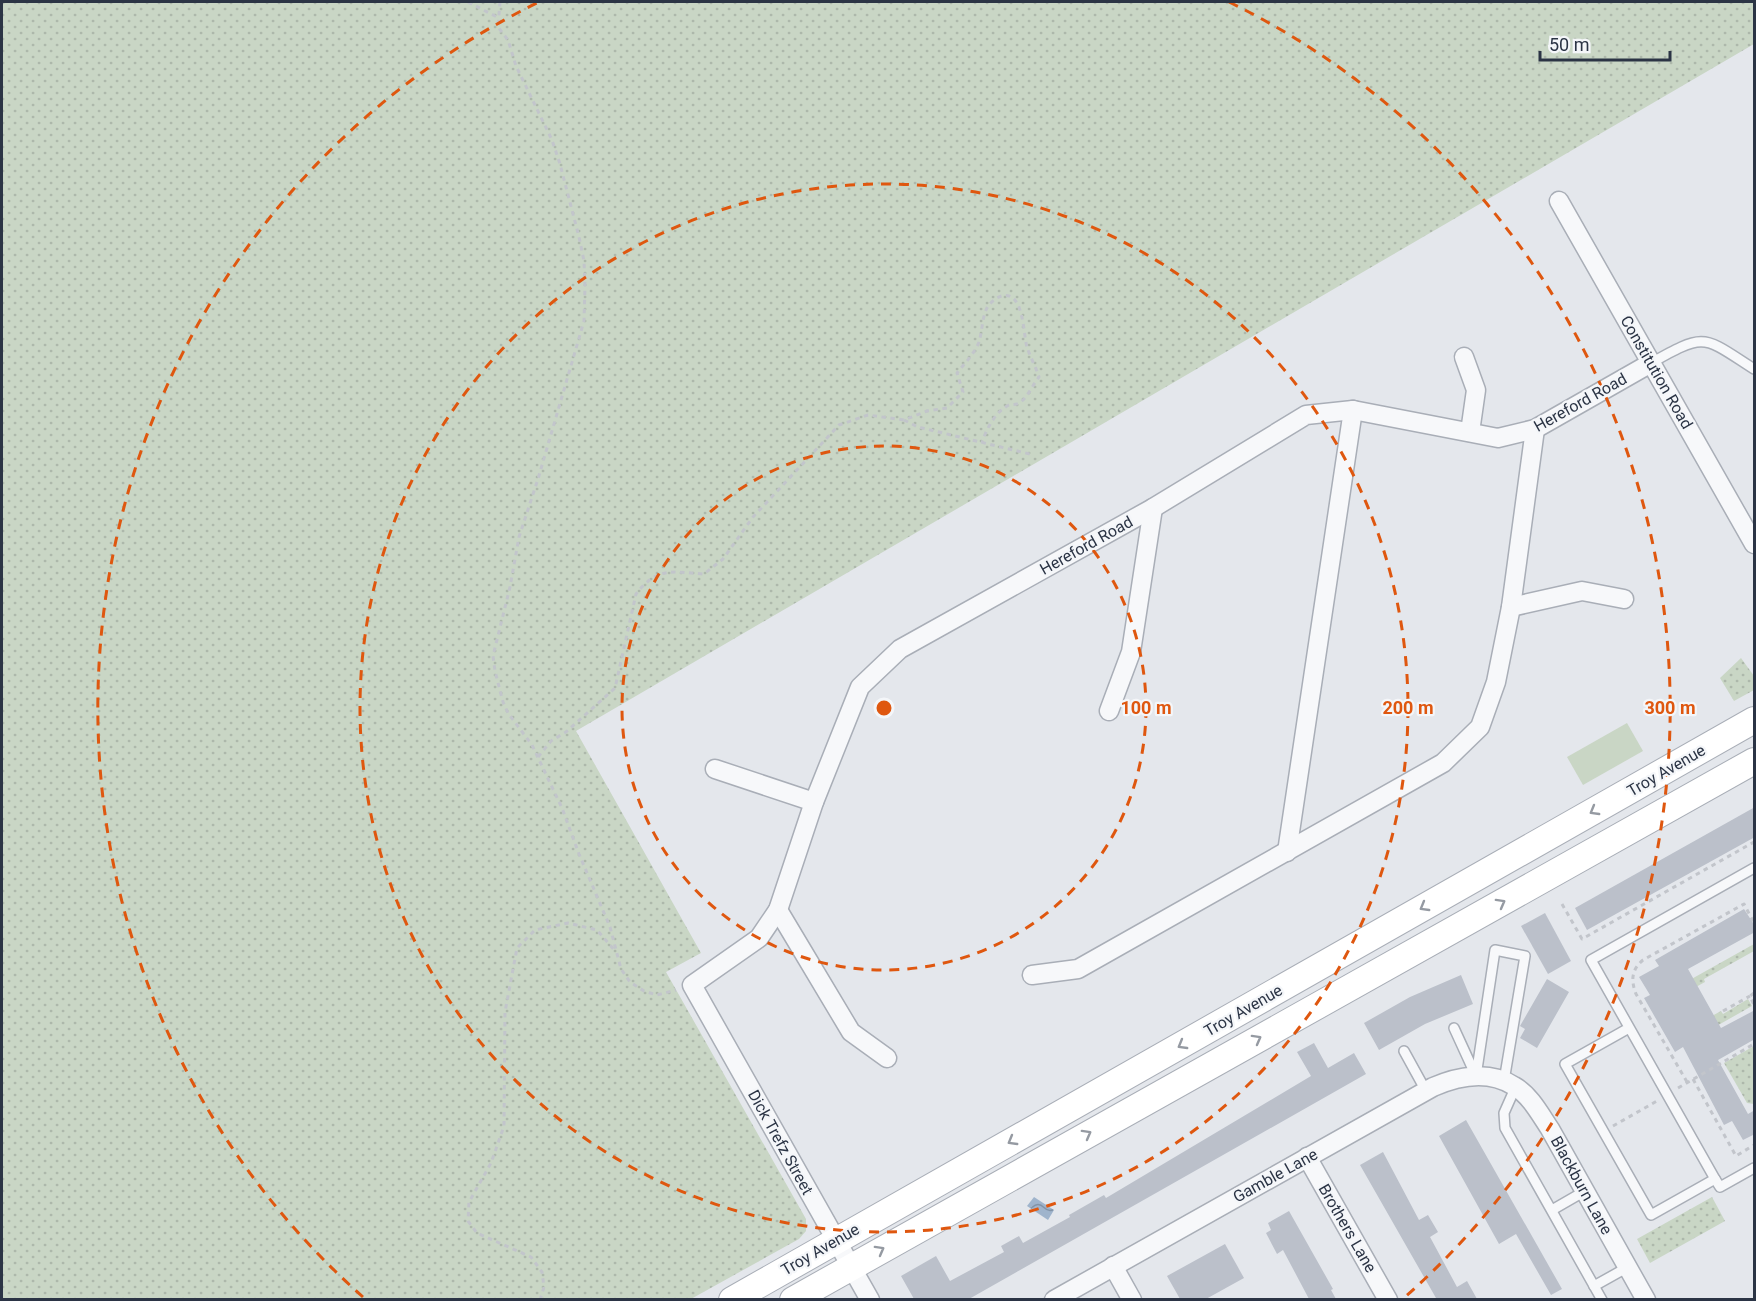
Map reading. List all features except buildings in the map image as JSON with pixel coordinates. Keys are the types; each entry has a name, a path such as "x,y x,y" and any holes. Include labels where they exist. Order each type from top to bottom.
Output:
{"main road":[{"name":"Troy Avenue","path":"732,1299 1755,720"},
{"name":"Troy Avenue","path":"793,1299 1755,761"}],"street":[{"name":"Constitution Road","path":"1559,201 1755,544"},
{"path":"1464,357 1476,390 1470,432"},
{"name":"Hereford Road","path":"692,985 759,938 778,910 814,802 860,687 900,650 1153,508 1306,415 1353,410 1498,438 1535,429 1651,363"},
{"path":"1287,852 1353,410"},
{"path":"1032,975 1078,969 1443,763 1480,727 1496,682 1511,607 1535,429"},
{"path":"1109,711 1131,652 1153,508"},
{"path":"1511,607 1582,591 1624,599"},
{"path":"715,769 814,802"},
{"path":"778,910 851,1032 887,1058"},
{"name":"Dick Trefz Street","path":"692,985 870,1299"},
{"name":"Gamble Lane","path":"1054,1299 1445,1082 1476,1076 1510,1084"},
{"name":"Blackburn Lane","path":"1510,1084 1533,1103 1550,1129 1646,1299"},
{"name":"Brothers Lane","path":"1307,1157 1388,1299"},
{"path":"1113,1266 1132,1299"}],"lane":[{"path":"1651,363 1683,345 1694,341 1707,341 1755,369"},
{"path":"1753,872 1591,960 1720,1187 1755,1168"},
{"path":"1476,1076 1495,950 1525,956 1510,1084 1504,1113 1505,1128 1602,1299"},
{"path":"1454,1028 1476,1076"},
{"path":"1629,1028 1565,1064 1651,1215 1715,1179"},
{"path":"1404,1052 1426,1091"},
{"path":"1552,1210 1585,1191"},
{"path":"1594,1286 1628,1267"}],"path":[{"path":"468,2 497,17"},
{"path":"500,2 498,27 508,40 524,84 554,148 579,237 584,261 584,321 519,537 510,587 493,656 497,682 502,702 532,745 562,808 610,927 621,969 630,982 644,991 657,994 692,985"},
{"path":"904,420 927,411 947,408 963,392 957,373 972,356 979,342 986,310 990,303 1007,295 1015,300 1020,311 1026,345 1039,377 1025,398 1019,403 1009,405 998,415 989,426 982,443"},
{"path":"538,756 551,741 566,732 615,688 636,594 646,582 669,571 704,574 723,559 753,517 839,425 868,415 904,420 918,427 1002,449 1023,451 1034,456"},
{"path":"1562,904 1582,939 1755,842"},
{"path":"1687,1082 1636,994 1633,985 1634,971 1643,960 1744,904 1755,923"},
{"path":"540,1299 544,1287 542,1272 531,1257 477,1233 468,1221 469,1202 491,1163 504,1126 506,1012 517,948 535,930 568,923 597,930 617,953"},
{"path":"1723,1011 1755,993"},
{"path":"1750,996 1755,1005"},
{"path":"1604,1131 1755,1044"},
{"path":"1693,1079 1736,1156 1755,1145"}],"green space":[{"path":"2,2 1754,2 1754,44 576,731 701,953 666,972 806,1219 806,1231 799,1239 691,1299 2,1300"},
{"path":"1741,658 1754,676 1754,690 1734,701 1720,678"},
{"path":"1627,723 1643,751 1583,785 1567,757"},
{"path":"1754,944 1754,951 1704,979 1705,982 1685,993 1701,1022 1721,1011 1723,1014 1748,999 1752,1006 1706,1032 1679,986"},
{"path":"1754,1046 1754,1104 1747,1103 1724,1063"},
{"path":"1712,1197 1725,1221 1650,1263 1637,1239"}],"water":[{"path":"1034,1197 1054,1210 1048,1220 1027,1206"}]}
